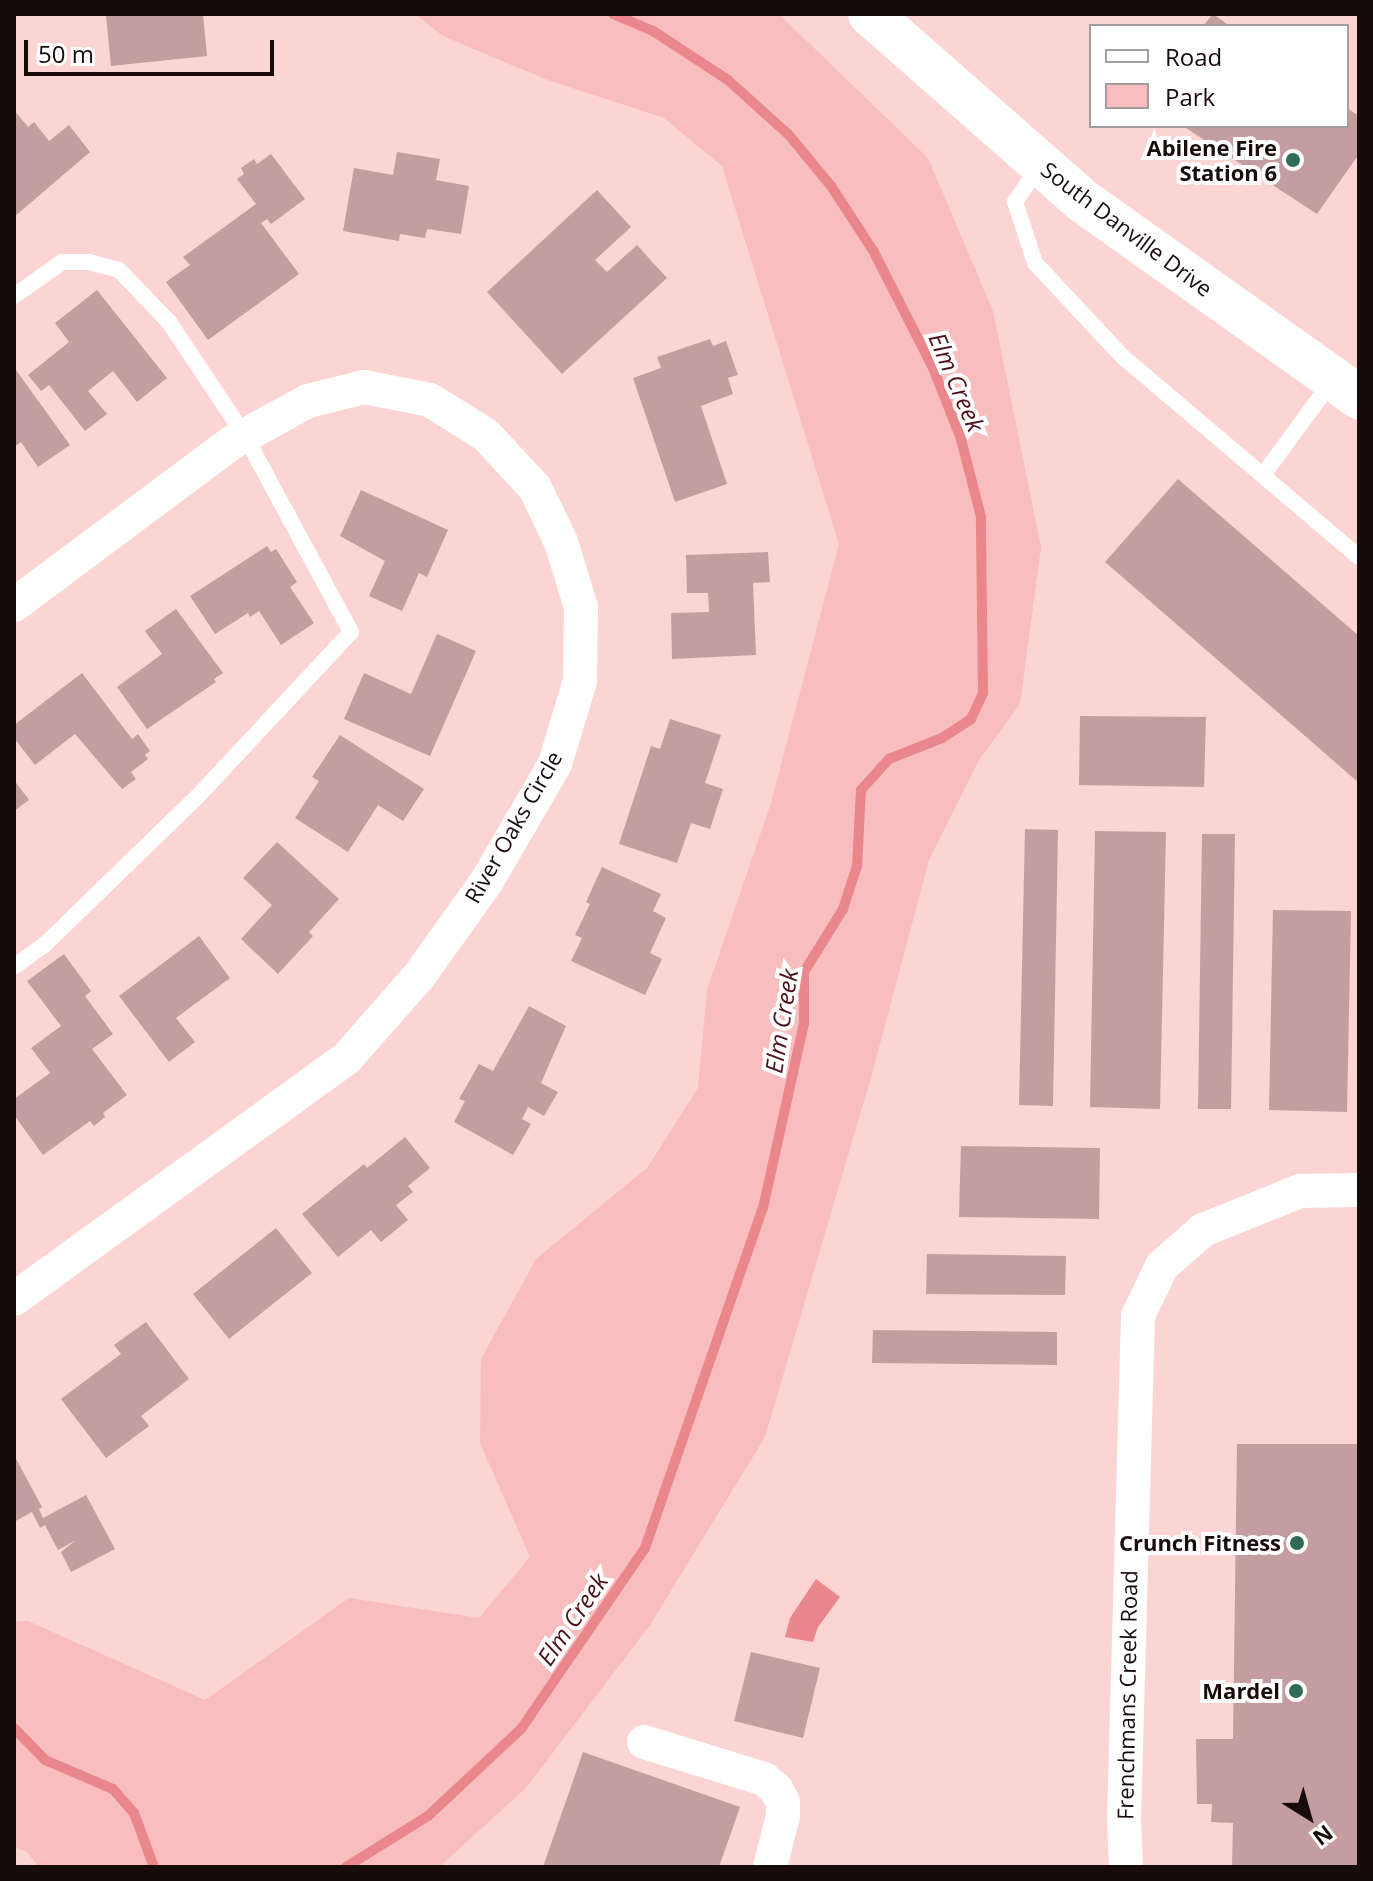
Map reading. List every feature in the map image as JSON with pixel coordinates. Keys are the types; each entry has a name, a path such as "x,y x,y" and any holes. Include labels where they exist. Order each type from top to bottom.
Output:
{"main road":[{"name":"South Danville Drive","path":"870,14 1083,201 1345,389"}],"street":[{"name":"River Oaks Circle","path":"14,605 245,436 308,401 364,387 430,400 486,435 535,488 561,542 581,607 580,681 555,764 487,881 419,976 347,1058 14,1299"},
{"name":"Frenchmans Creek Road","path":"1126,1867 1124,1820 1138,1316 1162,1266 1203,1230 1300,1191 1359,1190"},
{"path":"644,1742 764,1779 776,1789 783,1802 783,1816 770,1867"}],"lane":[{"path":"1041,164 1015,202 1035,263 1123,357 1359,557"},
{"path":"14,296 62,262 89,262 119,270 169,322 245,436 351,632 201,793 44,945 14,967"},
{"path":"1263,475 1345,389"}],"green space":[{"path":"415,14 779,14 928,158 993,311 1041,547 1020,704 979,760 929,860 872,1074 765,1437 650,1625 526,1788 439,1867 39,1867 27,1852 14,1847 14,1622 28,1621 205,1700 349,1598 479,1618 530,1557 480,1443 481,1359 536,1259 647,1168 698,1088 707,990 771,803 839,544 722,166 664,118 545,79 443,36"}],"shaded area":[{"path":"816,1579 840,1597 818,1627 813,1642 785,1637 790,1618"}],"building":[{"path":"203,14 207,56 111,66 106,15"},
{"path":"1213,14 1227,24 1205,24"},
{"name":"Abilene Fire Station 6","path":"1349,109 1359,116 1359,154 1317,214 1186,128 1349,128"},
{"path":"14,110 28,127 34,122 49,141 69,125 90,152 14,217"},
{"path":"397,152 440,159 436,180 469,186 461,234 427,229 425,238 400,234 399,241 343,231 354,168 393,175"},
{"path":"271,154 305,199 271,224 267,219 261,223 299,274 208,340 166,282 190,265 183,257 256,204 237,179 244,174 241,168 254,159 257,164"},
{"path":"597,190 631,227 595,260 607,272 637,245 667,278 562,374 487,292"},
{"path":"97,290 167,378 137,402 113,371 88,391 107,414 85,431 49,385 41,391 28,375 69,342 55,323"},
{"path":"710,339 713,346 726,341 738,375 728,378 733,394 701,406 727,484 675,502 633,378 661,368 657,357"},
{"path":"16,370 70,445 38,467 21,442 14,447"},
{"path":"1178,479 1359,636 1359,783 1105,562"},
{"path":"361,490 448,530 427,577 419,573 402,611 369,596 385,561 340,536"},
{"path":"267,546 271,552 276,549 297,582 290,587 314,623 281,645 259,611 250,617 248,613 215,634 190,596"},
{"path":"768,552 770,582 753,583 756,655 672,659 671,613 709,612 708,593 687,593 686,555"},
{"path":"176,609 223,673 214,679 216,682 147,729 117,687 162,654 145,631"},
{"path":"437,634 476,651 430,756 344,719 364,673 411,694"},
{"path":"82,673 132,739 138,734 150,751 145,755 148,759 131,772 136,779 122,789 75,734 35,765 14,738 14,725"},
{"path":"1080,716 1206,717 1204,787 1079,785"},
{"path":"670,719 721,735 705,783 723,789 710,829 691,823 677,863 619,844 651,746 660,749"},
{"path":"340,735 424,789 403,821 378,805 348,852 295,818 319,781 312,777"},
{"path":"14,780 29,800 14,811"},
{"path":"1025,829 1058,830 1053,1106 1019,1105"},
{"path":"1095,831 1166,832 1160,1109 1090,1107"},
{"path":"1202,834 1235,834 1231,1109 1198,1109"},
{"path":"277,842 339,899 309,932 313,936 278,974 241,939 272,905 243,878"},
{"path":"602,867 661,894 653,911 666,918 650,953 662,959 645,995 571,961 582,938 575,935 590,904 586,902"},
{"path":"1273,910 1351,911 1347,1112 1269,1110"},
{"path":"199,936 230,978 176,1018 195,1042 169,1062 119,996"},
{"path":"64,954 91,991 85,996 113,1034 92,1049 127,1095 103,1113 105,1117 94,1126 90,1121 43,1155 14,1115 14,1099 50,1073 31,1048 61,1026 27,981"},
{"path":"529,1006 566,1026 541,1083 558,1092 544,1116 528,1107 522,1119 531,1124 513,1155 454,1122 465,1101 459,1099 479,1064 493,1071"},
{"path":"405,1137 430,1168 408,1186 413,1192 396,1205 408,1220 381,1242 371,1230 338,1257 302,1214 364,1164 367,1168"},
{"path":"961,1146 1100,1148 1099,1219 959,1217"},
{"path":"276,1228 312,1273 229,1339 193,1294"},
{"path":"927,1254 1066,1256 1065,1295 926,1294"},
{"path":"146,1322 189,1379 141,1416 149,1426 106,1458 61,1399 121,1354 114,1345"},
{"path":"873,1330 1057,1332 1057,1365 872,1363"},
{"path":"1237,1444 1359,1444 1359,1867 1232,1867 1233,1823 1211,1822 1212,1804 1197,1804 1196,1739 1233,1739"},
{"path":"14,1455 42,1507 39,1509 43,1518 86,1495 115,1549 71,1572 61,1552 76,1540 58,1550 45,1525 40,1528 32,1512 14,1522"},
{"path":"751,1652 820,1668 803,1738 734,1721"},
{"path":"583,1752 740,1807 719,1867 543,1867"}],"waterway":[{"name":"Elm Creek","path":"346,1867 428,1816 521,1729 645,1548 763,1208 804,1023 804,972 843,909 857,866 861,790 889,759 942,738 971,719 983,693 981,517 961,439 933,368 874,252 831,186 789,135 728,80 653,31 613,14"},
{"name":"Elm Creek","path":"14,1728 45,1760 113,1789 134,1813 154,1867"}],"place":[{"name":"Abilene Fire Station 6","path":"1293,160"},
{"name":"Crunch Fitness","path":"1297,1543"},
{"name":"Mardel","path":"1296,1691"}]}
